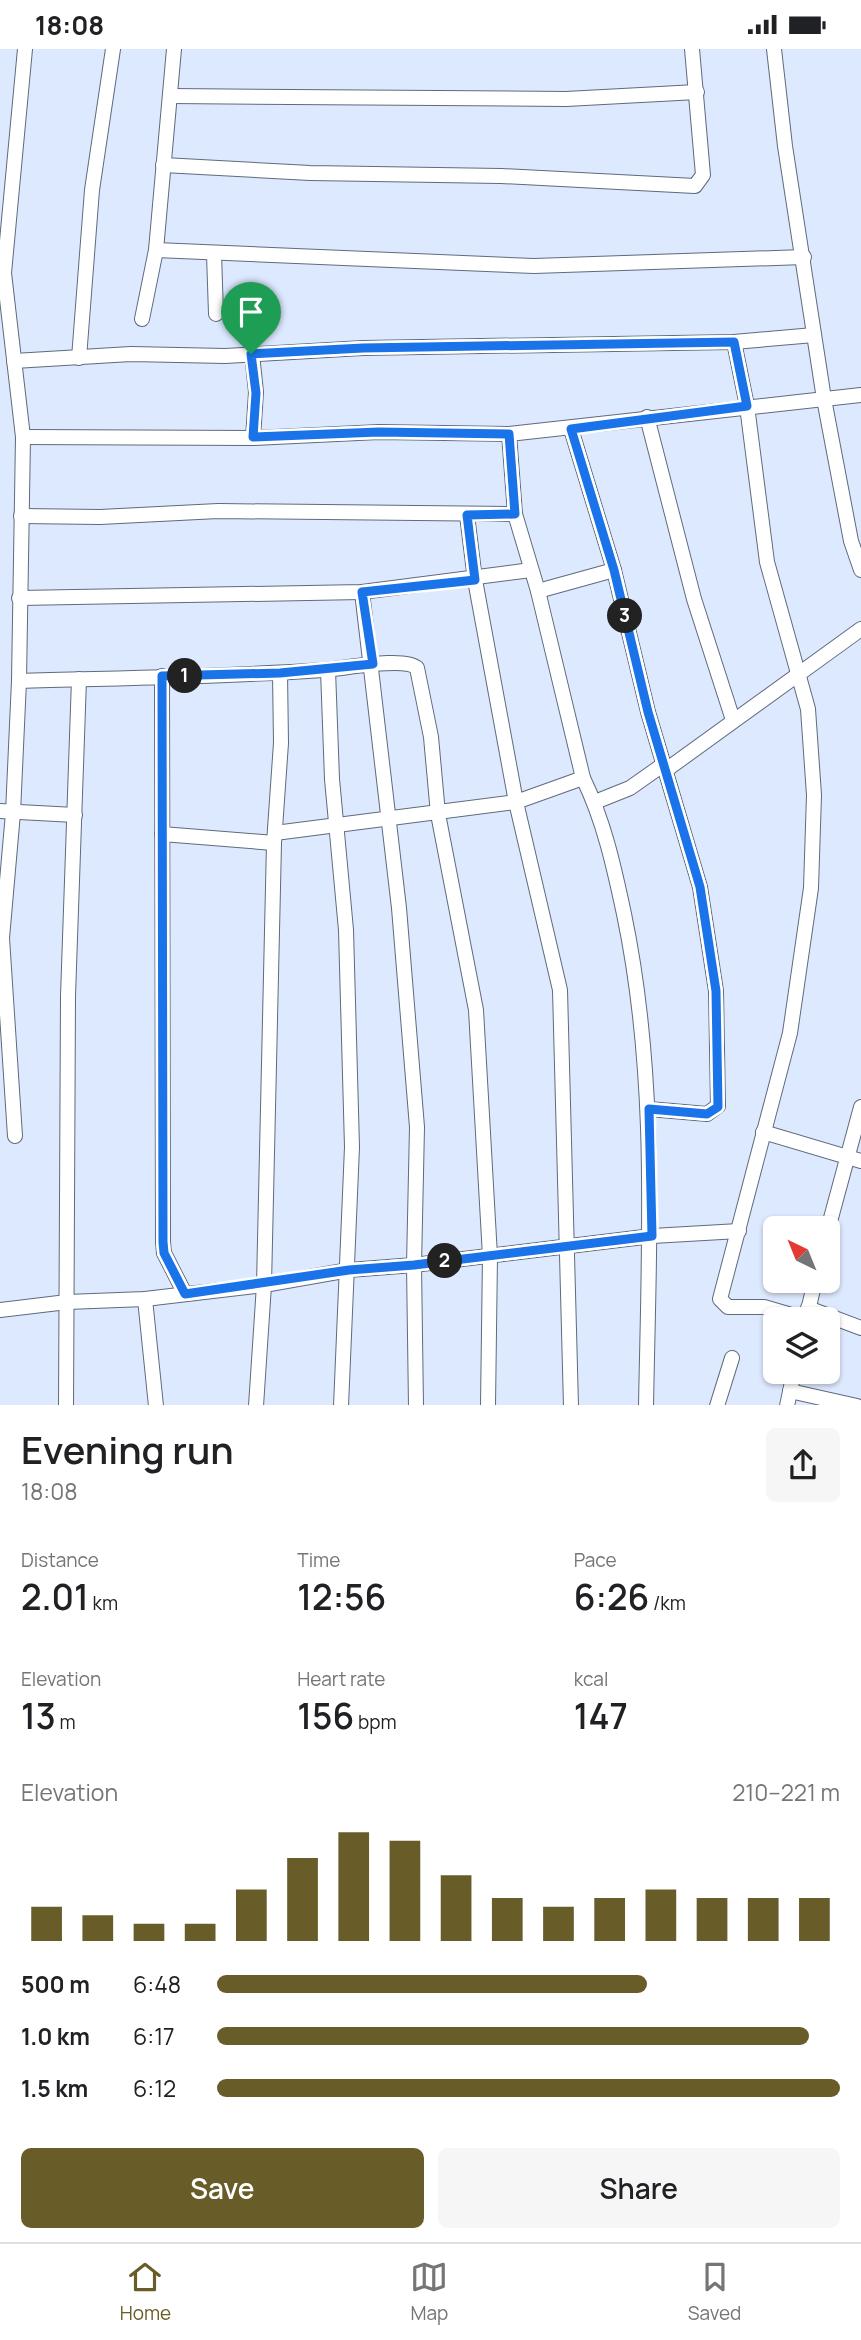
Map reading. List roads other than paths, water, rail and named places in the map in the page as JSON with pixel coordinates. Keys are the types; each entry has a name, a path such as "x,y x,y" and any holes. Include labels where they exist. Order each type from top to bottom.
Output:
{"street":[{"path":"16,1136 2,974 7,812 19,681 23,437 4,274 25,49"},
{"path":"79,358 92,190 113,49"},
{"path":"142,319 156,250 174,49"},
{"path":"163,166 695,185 703,176 692,49"},
{"path":"774,49 786,160 804,257 824,399 851,541 861,570"},
{"path":"171,96 566,99 697,92"},
{"path":"156,250 534,266 804,257"},
{"path":"214,254 216,314"},
{"path":"14,361 131,354 251,354 363,348 734,342 814,335"},
{"path":"734,342 747,406 767,562 808,709 814,796 811,888 790,1033 723,1287 722,1303 728,1307 763,1307"},
{"path":"251,354 256,393 253,437"},
{"path":"23,437 253,437 379,432 509,434 861,395"},
{"path":"647,417 694,599 733,720"},
{"path":"571,429 614,570 665,767 700,887 713,958 718,1107 707,1114 649,1109"},
{"path":"509,434 515,514 538,591 583,778 595,803 611,853 638,980 649,1109 652,1236 646,1405"},
{"path":"20,516 100,517 218,511 515,514"},
{"path":"467,515 475,580 516,802 560,990 571,1405"},
{"path":"538,591 614,570"},
{"path":"19,598 362,592 531,571"},
{"path":"362,592 373,664 387,819 399,908 417,1127 414,1265 416,1405"},
{"path":"595,803 630,788 665,767 861,629"},
{"path":"19,681 280,673 373,664 410,664 418,668 431,737 438,814 476,1010 490,1256 488,1405"},
{"path":"328,670 335,827 348,979 352,1147 349,1270 341,1405"},
{"path":"256,1405 264,1285 274,838 281,743 280,673"},
{"path":"162,676 163,1242 164,1253 185,1294"},
{"path":"66,1405 68,983 79,680"},
{"path":"162,834 274,838 387,819 516,802 583,778"},
{"path":"7,812 75,815"},
{"path":"831,1216 861,1107"},
{"path":"763,1132 861,1161"},
{"path":"0,1310 145,1299 264,1285 349,1270 414,1265 652,1236 739,1231"},
{"path":"145,1299 156,1405"},
{"path":"840,1323 861,1328"},
{"path":"717,1405 732,1358"},
{"path":"788,1398 857,1405"}]}
